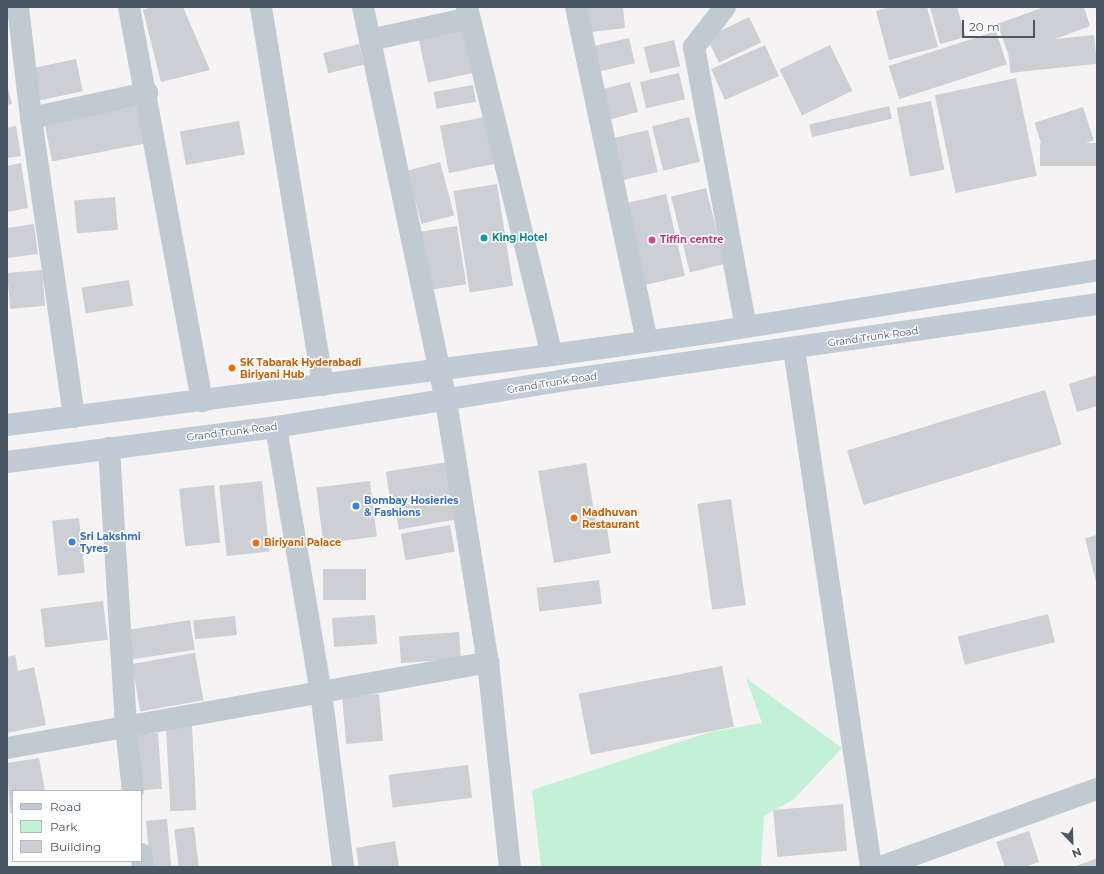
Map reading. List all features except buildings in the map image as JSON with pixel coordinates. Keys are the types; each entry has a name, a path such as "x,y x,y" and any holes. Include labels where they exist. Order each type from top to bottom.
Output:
{"main road":[{"path":"7,425 552,355 746,327 1097,270"},
{"name":"Grand Trunk Road","path":"7,462 276,427 446,401 559,381 794,349 1097,304"}],"street":[{"path":"18,7 31,118 74,417"},
{"path":"129,7 147,93 202,401"},
{"path":"261,7 323,385"},
{"path":"363,7 438,369 446,401 488,662 510,867"},
{"path":"576,7 647,341"},
{"path":"725,7 694,47 746,327"},
{"path":"370,40 468,12 552,355"},
{"path":"31,118 147,93"},
{"path":"794,349 871,867"},
{"path":"276,427 321,692 343,867"},
{"path":"109,448 126,727 133,790"},
{"path":"7,748 488,662"},
{"path":"880,867 1097,789"}],"green space":[{"path":"746,678 842,748 794,799 764,816 761,867 541,867 532,790 710,732 762,723"}],"place":[{"name":"King Hotel","path":"484,238"},
{"name":"Tiffin centre","path":"652,240"},
{"name":"SK Tabarak Hyderabadi Biriyani Hub","path":"232,368"},
{"name":"Bombay Hosieries & Fashions","path":"356,506"},
{"name":"Madhuvan Restaurant","path":"574,518"},
{"name":"Sri Lakshmi Tyres","path":"72,542"},
{"name":"Biriyani Palace","path":"256,543"}]}
